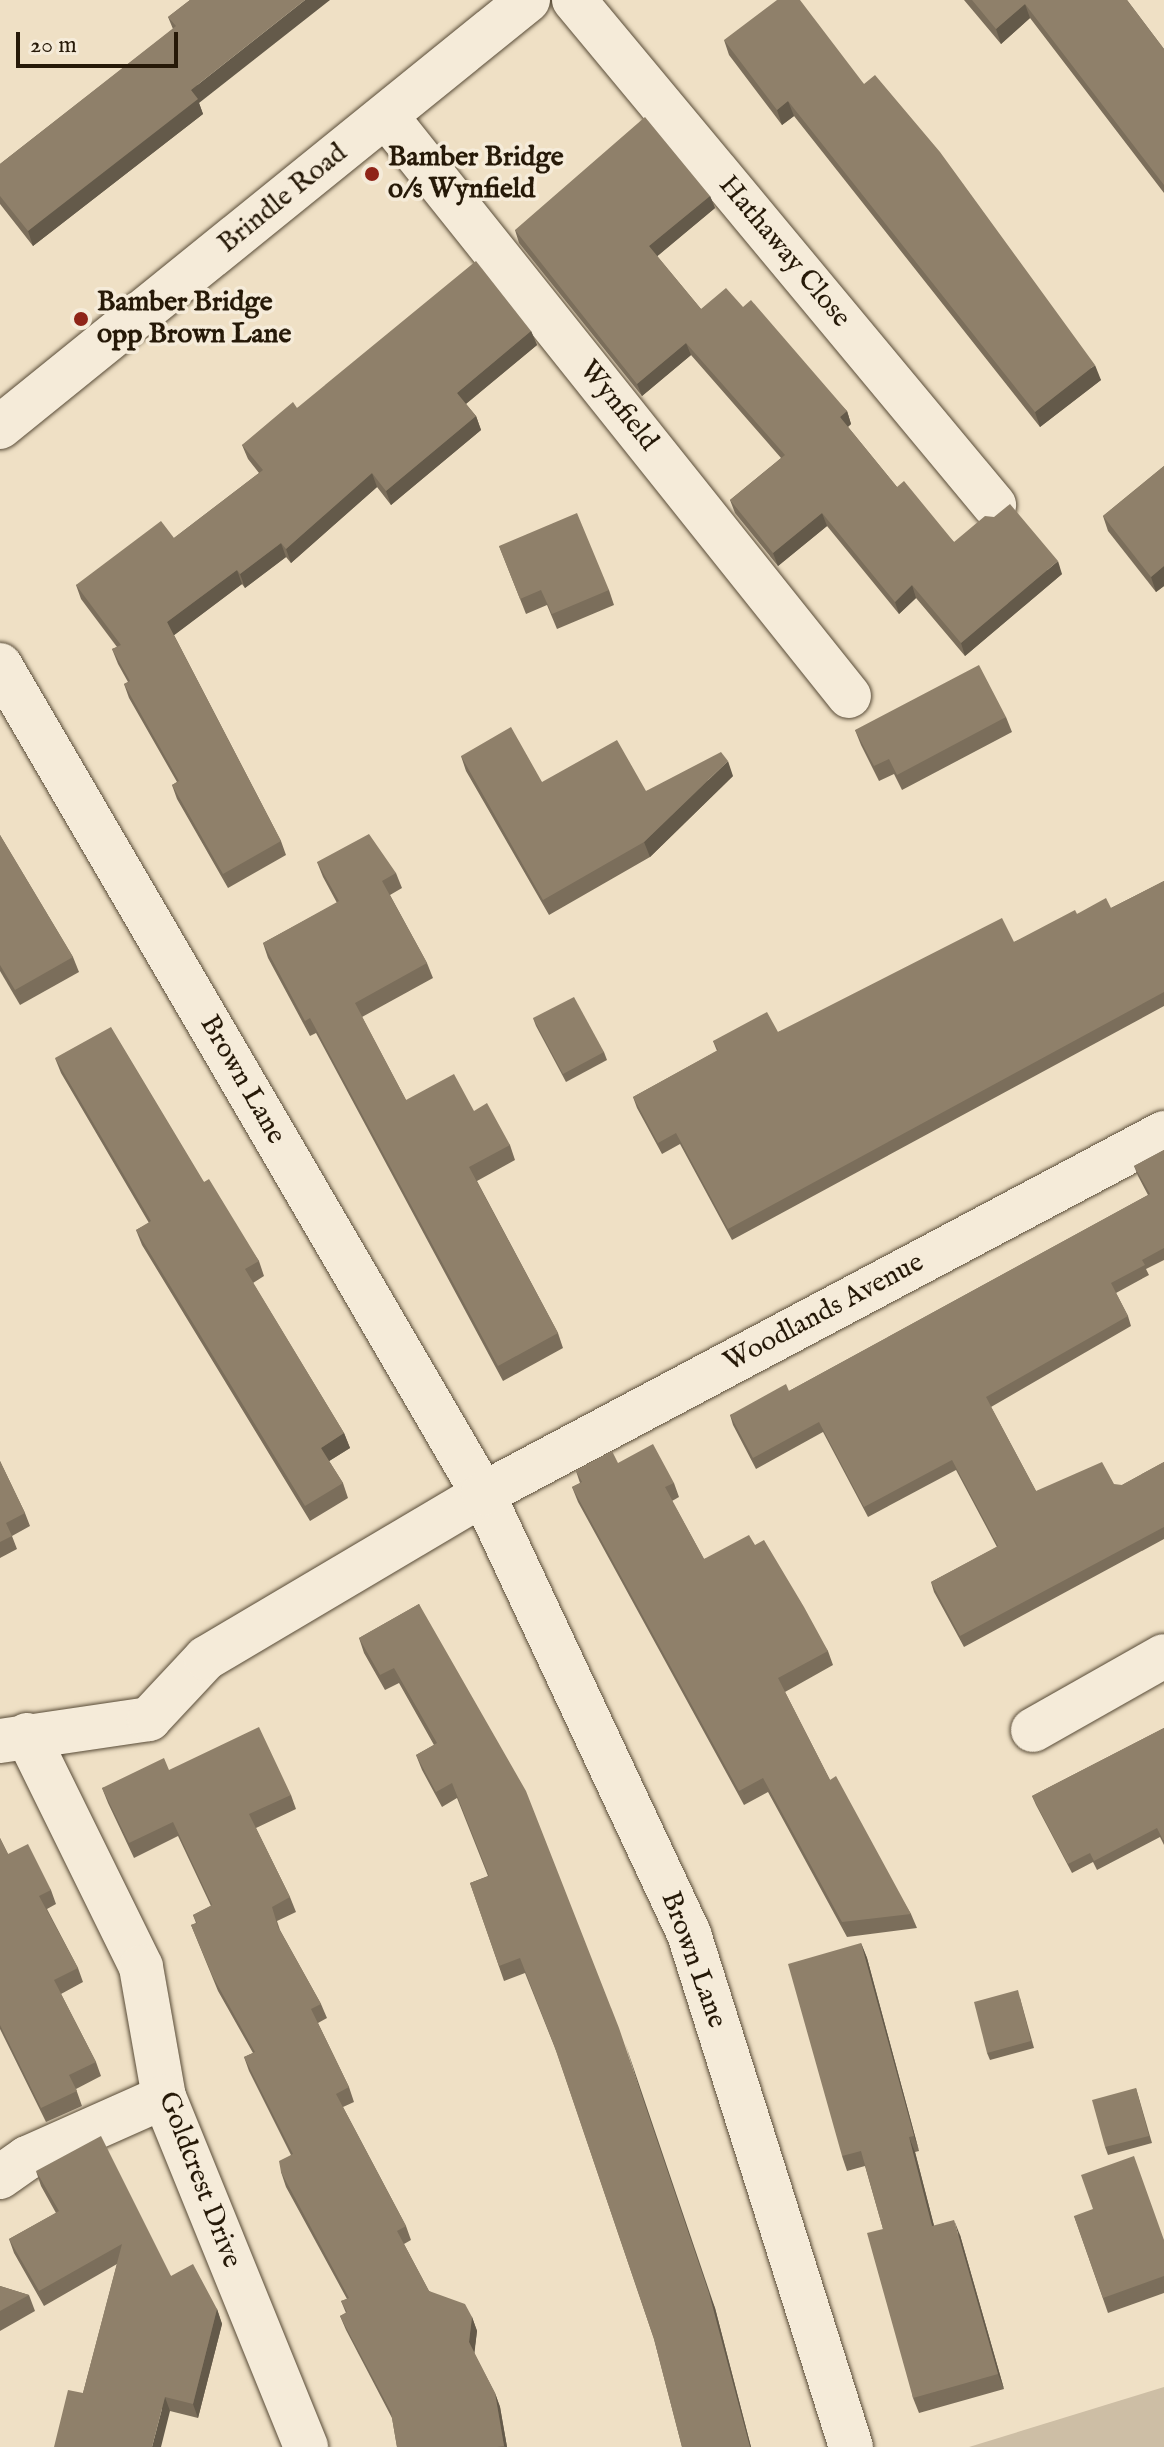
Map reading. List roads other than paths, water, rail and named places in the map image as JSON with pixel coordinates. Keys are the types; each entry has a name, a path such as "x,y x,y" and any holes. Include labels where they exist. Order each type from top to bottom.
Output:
{"street":[{"name":"Brindle Road","path":"0,427 528,0"},
{"name":"Hathaway Close","path":"574,0 994,505"},
{"name":"Wynfield","path":"386,116 849,696"},
{"name":"Brown Lane","path":"0,665 483,1494 689,1934 851,2447"},
{"name":"Woodlands Avenue","path":"483,1494 1164,1133"},
{"path":"14,1738 149,1719 206,1658 483,1494"},
{"path":"1033,1730 1164,1656"},
{"name":"Goldcrest Drive","path":"14,1738 141,1967 164,2097 306,2447"},
{"path":"0,2177 27,2158 164,2097"}],"place":[{"name":"Bamber Bridge o/s Wynfield","path":"372,174"},
{"name":"Bamber Bridge opp Brown Lane","path":"81,319"}]}
